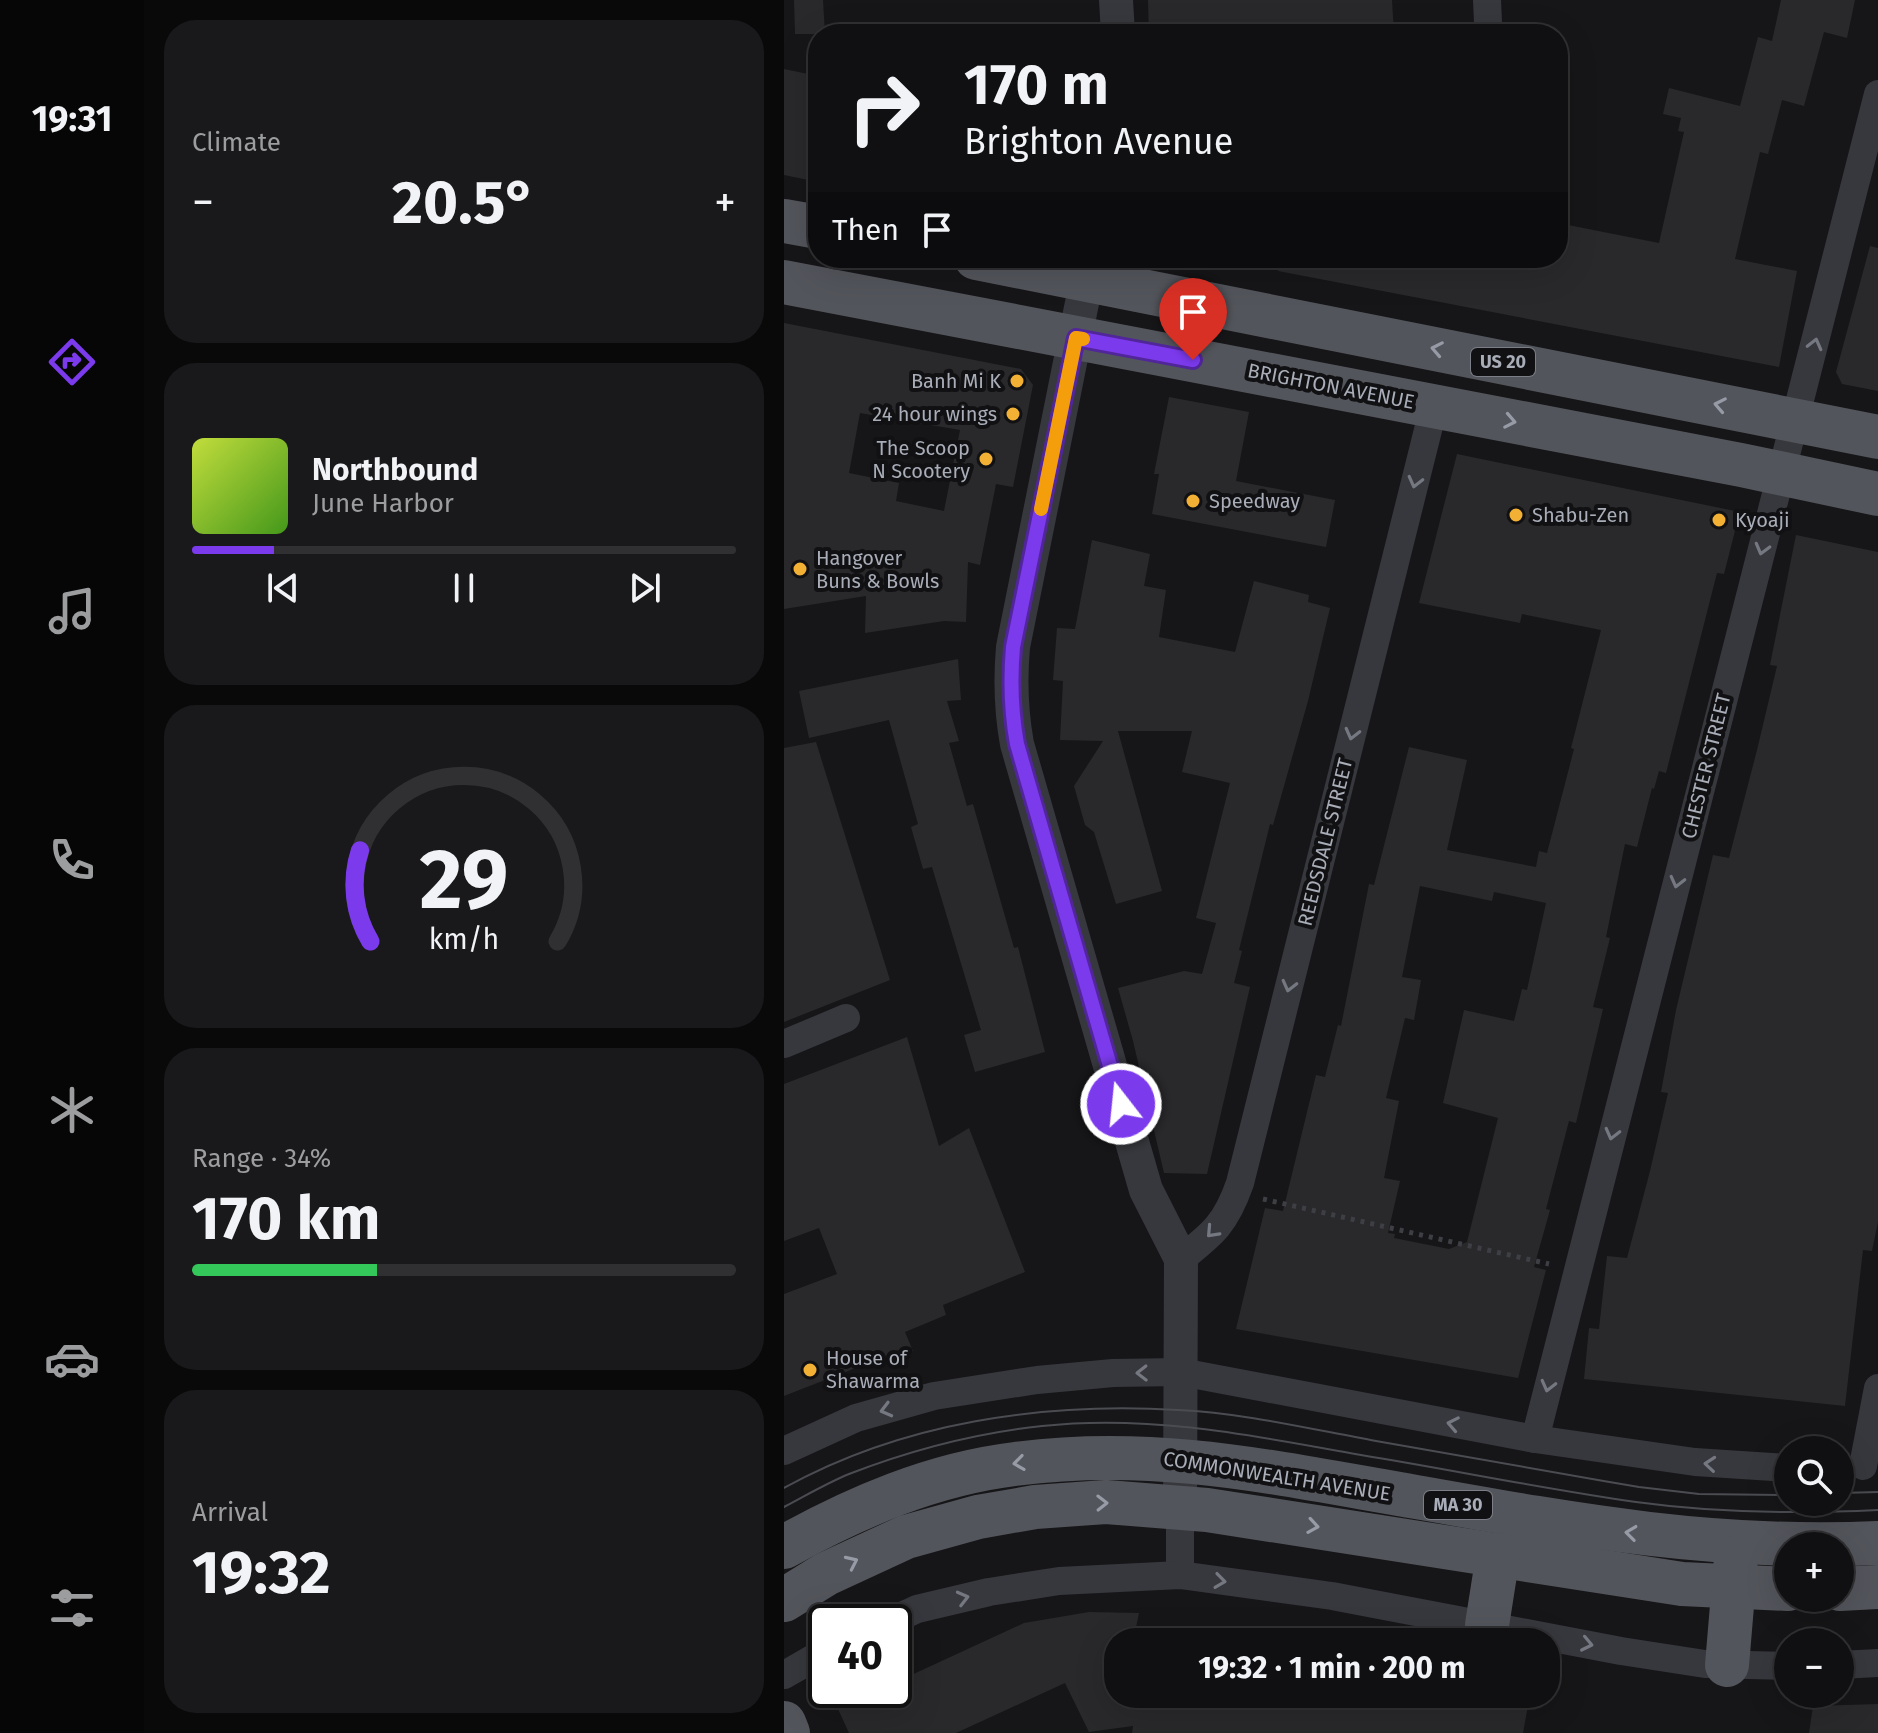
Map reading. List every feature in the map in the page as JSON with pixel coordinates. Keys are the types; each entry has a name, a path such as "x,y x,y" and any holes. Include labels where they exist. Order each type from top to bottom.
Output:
{"main road":[{"path":"784,221 808,225"},
{"name":"US 20","path":"1090,269 1878,437"},
{"name":"BRIGHTON AVENUE","path":"784,282 1878,494"},
{"name":"COMMONWEALTH AVENUE","path":"784,1547 872,1503 933,1481 1012,1464 1100,1456 1180,1459 1248,1468 1604,1530 1737,1544 1878,1543"},
{"name":"MA 30","path":"784,1600 826,1574 906,1537 978,1517 1035,1507 1106,1502 1180,1507 1682,1584 1774,1588"},
{"path":"1727,1665 1737,1544"},
{"path":"1487,1625 1498,1555"},
{"path":"1854,1588 1878,1587"},
{"path":"784,1723 788,1733"}],"street":[{"path":"1116,0 1117,24"},
{"name":"CHESTER STREET","path":"1535,1439 1878,94"},
{"path":"1090,269 1013,647 1011,712 1021,758 1146,1190 1181,1259 1180,1575"},
{"name":"REEDSDALE STREET","path":"1181,1259 1211,1236 1229,1212 1240,1183 1434,406"},
{"path":"784,1044 846,1018"},
{"path":"784,1451 856,1418 934,1396 1037,1380 1113,1373 1181,1372 1535,1439 1695,1462 1774,1467"},
{"path":"1860,1466 1878,1388"},
{"path":"912,1611 989,1592 1059,1581 1180,1575 1332,1596 1621,1651 1727,1665 1774,1666"},
{"path":"784,1675 808,1661"},
{"path":"1854,1664 1878,1663"}],"path":[{"path":"1262,1199 1554,1265"}],"building":[{"path":"794,0 823,0 824,24 808,24 808,34 795,34"},
{"path":"1148,0 1392,0 1393,24 1149,24"},
{"path":"1781,0 1855,0 1847,38 1824,32 1804,106 1782,100 1768,154 1760,152 1735,259 1797,271 1779,367 1278,271 1278,268 1568,268 1568,225 1659,243 1684,132 1678,131 1681,118 1663,114 1669,88 1740,106 1758,37 1772,41"},
{"path":"784,69 808,74 808,180 784,175"},
{"path":"1870,246 1878,248 1878,391 1842,384 1836,372"},
{"path":"784,323 1021,369 1033,385 1013,487 996,484 980,565 968,562 966,622 944,621 865,633 866,596 784,609","holes":["860,413 960,430 944,511 896,501 899,483 849,473"]},
{"path":"1169,397 1249,412 1236,481 1335,500 1326,547 1152,514 1159,474 1154,474"},
{"path":"1457,454 1735,511 1737,523 1724,574 1717,573 1666,773 1659,771 1652,788 1637,847 1625,844 1606,937 1610,938 1593,1007 1603,1009 1576,1123 1569,1121 1546,1209 1550,1210 1534,1267 1546,1270 1518,1378 1236,1329 1265,1208 1283,1211 1316,1075 1325,1077 1338,1025 1341,1026 1369,884 1374,885 1409,747 1467,760 1447,850 1536,867 1539,851 1547,853 1574,749 1571,748 1601,630 1522,614 1520,623 1419,603","holes":["1420,886 1492,901 1494,892 1546,903 1527,990 1522,989 1514,1021 1464,1010 1443,1103 1498,1118 1467,1242 1449,1249 1394,1238 1395,1234 1388,1233 1400,1181 1384,1178 1399,1101 1386,1098 1405,1018 1414,1020 1421,980 1402,977"]},
{"path":"1796,535 1878,552 1878,1222 1872,1251 1863,1250 1845,1406 1584,1379 1589,1328 1599,1329 1607,1256 1627,1258 1650,1171 1668,1093 1661,1092 1676,1010 1713,855 1729,858 1757,750 1777,666 1770,665"},
{"path":"1092,540 1150,554 1144,586 1166,590 1159,637 1235,652 1254,581 1309,595 1308,602 1330,608 1308,701 1273,825 1270,824 1239,950 1242,951 1234,983 1250,987 1207,1174 1164,1173 1118,988 1184,971 1202,974 1216,923 1196,918 1230,783 1182,772 1192,731 1118,731 1162,891 1116,904 1094,832 1085,825 1074,786 1103,741 1060,740 1063,681 1053,680 1057,628 1075,629"},
{"path":"958,659 961,700 947,701 959,741 949,743 967,806 973,804 1014,948 1018,947 1045,1052 975,1072 964,1035 981,1030 932,867 923,869 911,827 918,824 889,720 809,738 799,691"},
{"path":"816,742 890,980 784,1022 784,748"},
{"path":"907,1037 939,1146 969,1128 1025,1272 943,1305 946,1315 905,1332 913,1351 871,1362 784,1396 784,1294 837,1274 819,1228 784,1241 784,1084"},
{"path":"1089,1612 1139,1613 1136,1628 1104,1628 1104,1708 1527,1708 1523,1733 1132,1733 1133,1726 1089,1732 1065,1683 956,1733 849,1733 838,1709 912,1708 912,1675 1024,1623"},
{"path":"1878,1704 1878,1733 1809,1733 1813,1708 1854,1708 1854,1705"}],"tram line":[{"path":"784,1488 830,1465 926,1432 1026,1414 1127,1408 1252,1418 1639,1487 1699,1494 1774,1495"},
{"path":"784,1507 849,1474 944,1444 1042,1426 1123,1423 1242,1434 1666,1506 1757,1512 1878,1510"},
{"path":"1854,1493 1878,1492"}],"slow traffic":[{"path":"1041,509 1076,338 1083,339"}],"place":[{"name":"Banh Mi K","path":"1017,381"},
{"name":"24 hour wings","path":"1013,414"},
{"name":"The Scoop N Scootery","path":"986,459"},
{"name":"Speedway","path":"1193,501"},
{"name":"Shabu-Zen","path":"1516,515"},
{"name":"Kyoaji","path":"1719,520"},
{"name":"Hangover Buns & Bowls","path":"800,569"},
{"name":"House of Shawarma","path":"810,1370"}],"route":[{"path":"1121,1104 1017,744 1011,712 1013,647 1076,338 1193,360"}]}
